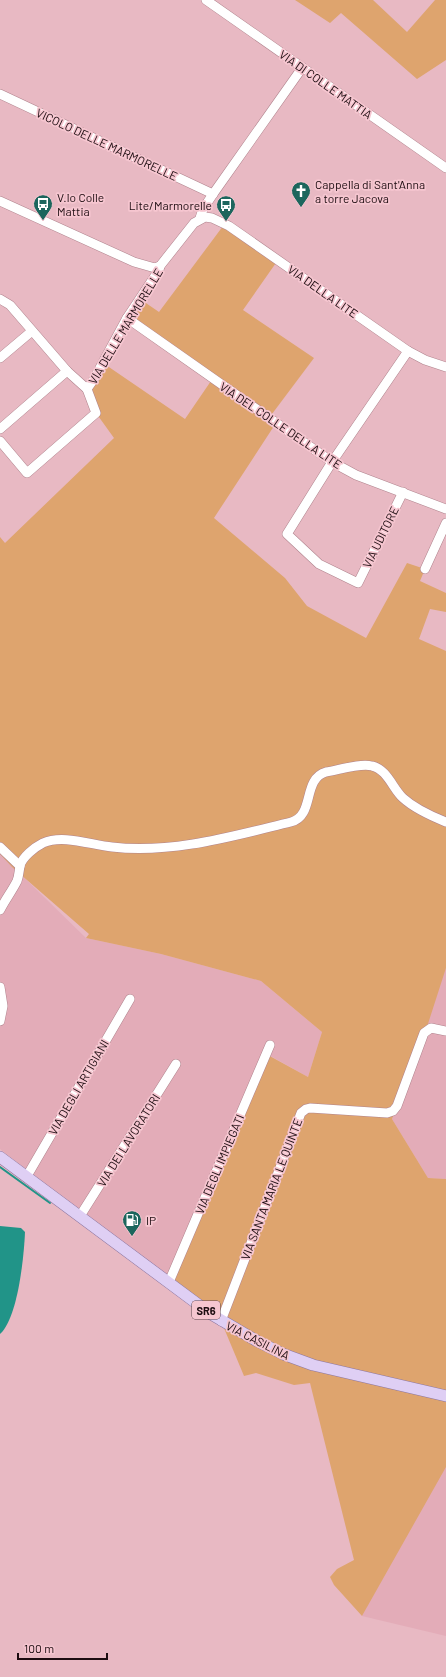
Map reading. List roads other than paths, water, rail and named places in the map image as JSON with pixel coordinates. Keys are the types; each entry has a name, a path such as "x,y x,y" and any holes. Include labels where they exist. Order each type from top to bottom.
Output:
{"main road":[{"name":"VIA CASILINA","path":"0,1157 221,1321 263,1345 298,1360 337,1371 446,1396"}],"street":[{"name":"VIA DI COLLE MATTIA","path":"206,0 446,168"},
{"name":"VIA DELLE MARMORELLE","path":"87,389 160,266 189,228 200,218 203,209 213,194 302,68"},
{"name":"VICOLO DELLE MARMORELLE","path":"0,94 213,194"},
{"path":"0,201 134,262 155,268 160,266"},
{"name":"VIA DELLA LITE","path":"200,218 208,217 229,226 408,351 426,360 446,367"},
{"path":"0,299 10,305 67,371 87,389 96,413 27,473 0,441"},
{"name":"VIA DEL COLLE DELLA LITE","path":"128,318 332,462 356,475 446,509"},
{"path":"0,358 32,331"},
{"path":"332,462 408,351"},
{"path":"0,429 67,371"},
{"name":"VIA UDITORE","path":"332,462 287,534 319,564 358,583 403,492"},
{"path":"425,569 446,523"},
{"path":"0,910 17,880 20,866 24,859 36,847 53,840 64,840 117,848 161,847 218,839 293,822 302,814 312,783 318,775 326,772 364,765 378,768 406,800 422,811 446,822"},
{"path":"0,847 20,866"},
{"path":"0,986 3,1006 0,1021"},
{"name":"VIA DEGLI ARTIGIANI","path":"27,1176 130,999"},
{"name":"VIA SANTA MARIA LE QUINTE","path":"221,1321 300,1113 310,1108 387,1113 394,1111 424,1033 431,1028 446,1031"},
{"name":"VIA DEGLI IMPIEGATI","path":"168,1282 270,1045"},
{"name":"VIA DEI LAVORATORI","path":"80,1216 176,1064"}],"waterway":[{"path":"0,1167 50,1203"}],"place":[{"name":"Cappella di Sant'Anna a torre Jacova","path":"301,208"},
{"name":"V.lo Colle Mattia","path":"43,221"},
{"name":"Lite/Marmorelle","path":"226,222"},
{"name":"IP","path":"132,1237"}]}
